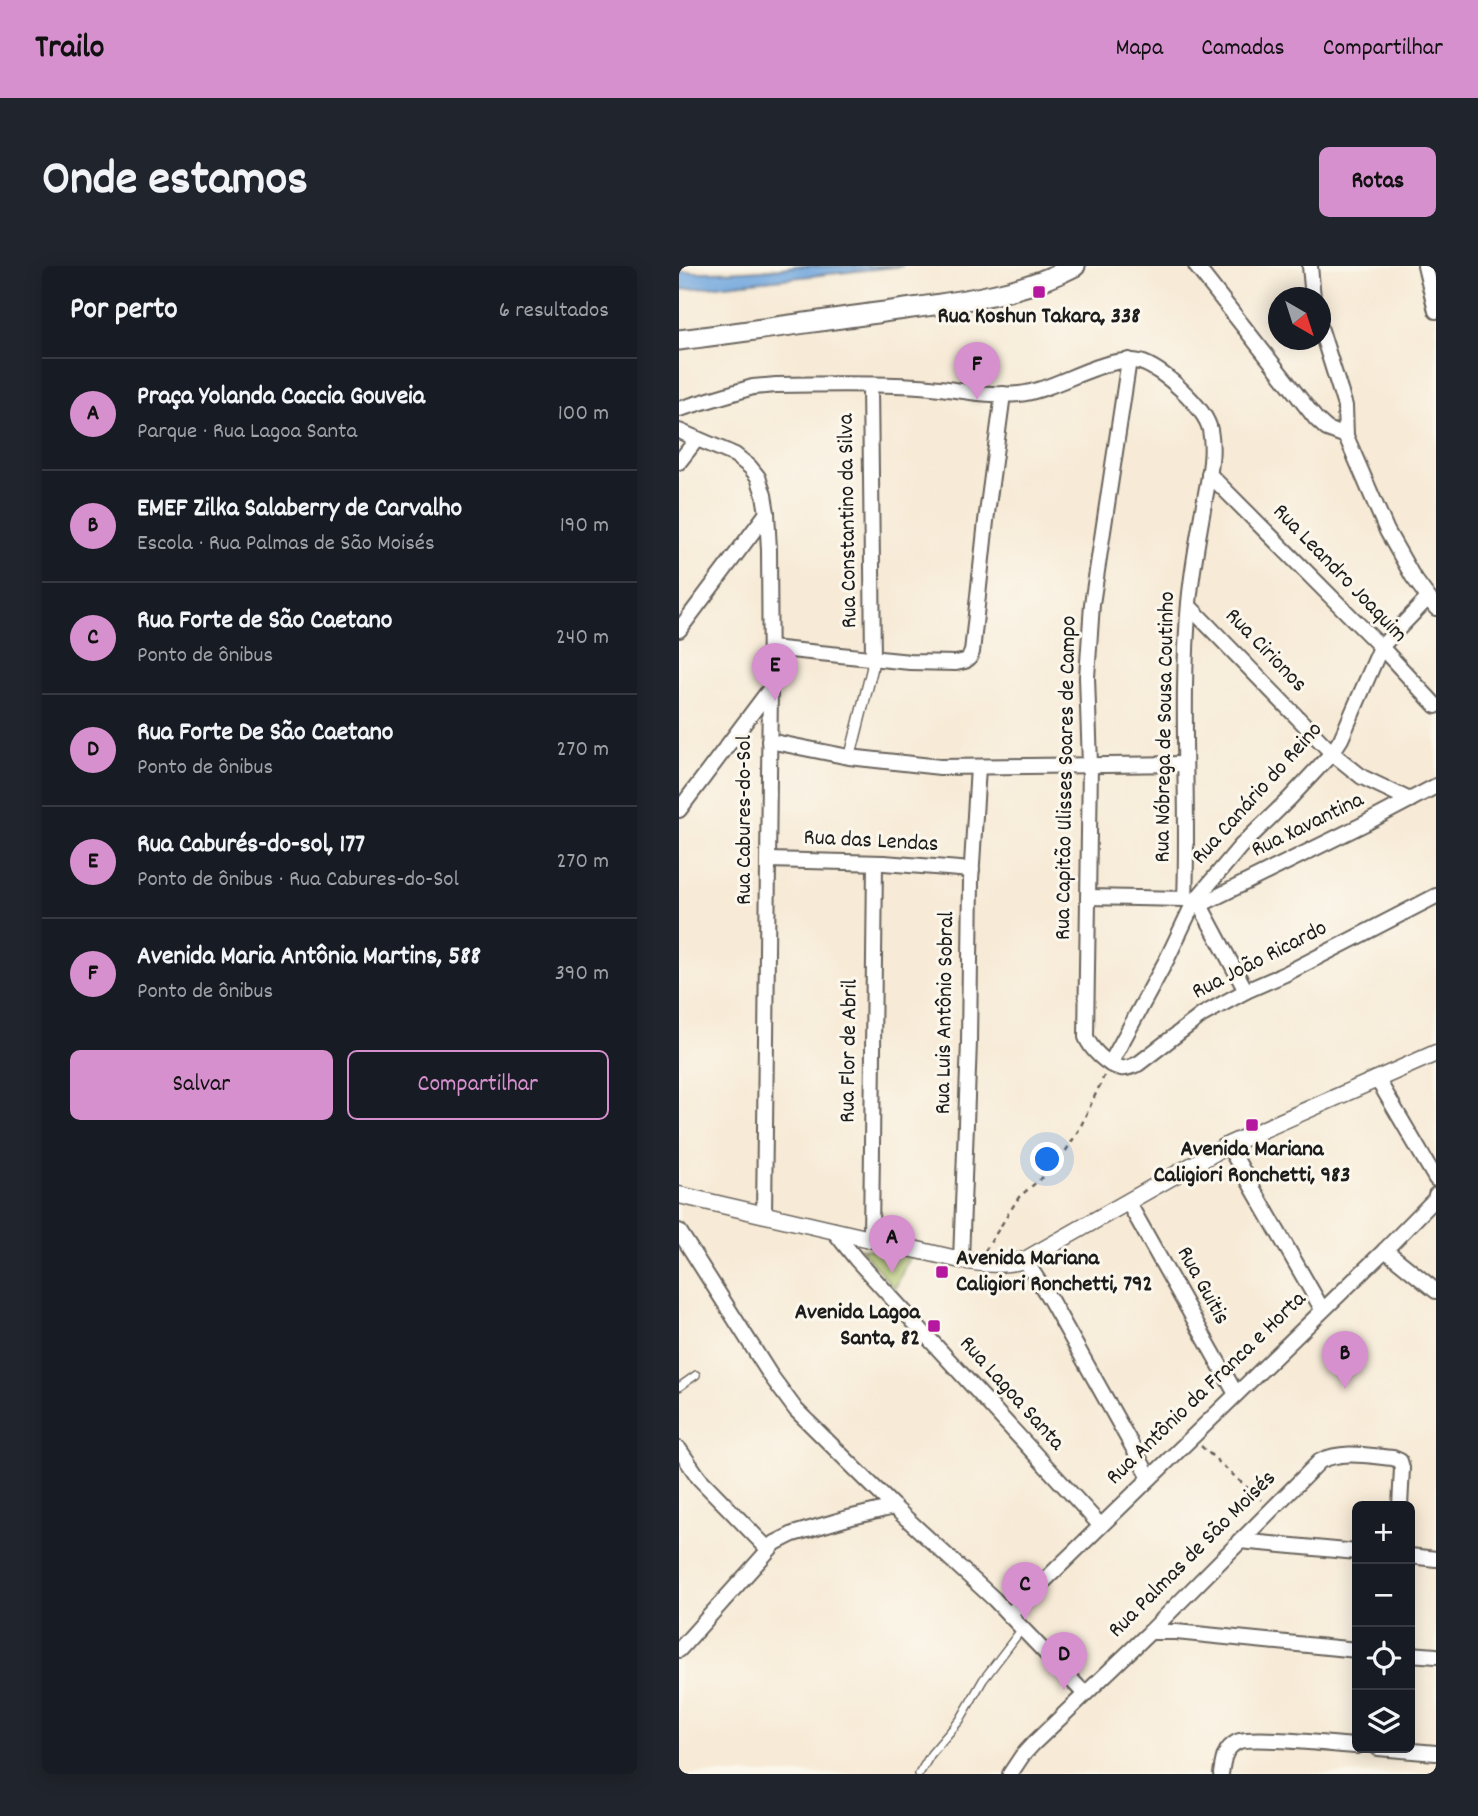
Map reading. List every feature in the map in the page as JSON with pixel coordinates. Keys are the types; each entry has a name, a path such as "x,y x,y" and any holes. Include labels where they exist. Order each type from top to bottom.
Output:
{"main road":[{"path":"679,340 844,318 1021,289 1075,266"}],"street":[{"path":"1196,266 1316,419 1327,429 1346,436"},
{"path":"1310,266 1312,287"},
{"path":"1425,266 1436,311"},
{"path":"1327,350 1347,411 1346,436 1387,531 1413,577 1432,603"},
{"path":"679,409 753,387 776,385 919,386 1021,394 1129,360"},
{"name":"Rua Nóbrega de Sousa Coutinho","path":"1129,360 1141,362 1185,392 1204,415 1210,428 1209,474 1189,606 1186,803 1193,902 1246,991"},
{"name":"Rua Capitão Ulisses Soares de Campo","path":"1110,1064 1093,1048 1087,1037 1090,765 1087,677 1092,604 1129,360"},
{"name":"Rua Constantino da Silva","path":"870,385 873,657"},
{"path":"770,648 910,662 956,663 969,657 975,630 1003,394"},
{"name":"Rua Cabures-do-Sol","path":"679,430 735,455 750,467 758,477 767,513 770,689 764,1215"},
{"path":"679,462 697,439"},
{"name":"Rua Leandro Joaquim","path":"1209,474 1436,706"},
{"path":"679,630 767,513"},
{"name":"Rua Canário do Reino","path":"1110,1064 1167,959 1193,902 1240,847 1332,753 1381,648 1432,603"},
{"name":"Rua Cirionos","path":"1189,606 1332,753 1362,777 1410,800"},
{"path":"850,757 873,669 873,657"},
{"path":"679,810 770,689"},
{"path":"769,741 850,757 919,765 978,767 1185,764"},
{"name":"Rua Luis Antônio Sobral","path":"969,1261 972,870 978,767"},
{"name":"Rua Xavantina","path":"1088,897 1193,902 1436,786"},
{"name":"Rua das Lendas","path":"768,860 875,863 972,870"},
{"name":"Rua Flor de Abril","path":"871,1240 875,863"},
{"name":"Rua João Ricardo","path":"1110,1064 1130,1068 1138,1064 1202,1016 1246,991 1285,974 1436,896"},
{"path":"679,1195 871,1240 969,1261 1003,1265 1025,1260 1228,1145 1436,1053"},
{"path":"1375,1079 1436,1179"},
{"path":"1228,1145 1322,1309"},
{"name":"Rua Antônio da Franca e Horta","path":"1009,1615 1385,1250 1436,1195"},
{"name":"Rua Guitis","path":"1128,1202 1236,1394"},
{"name":"Rua Lagoa Santa","path":"834,1230 856,1259 1100,1525"},
{"path":"679,1231 771,1376 796,1410 894,1507 975,1581 1084,1693"},
{"path":"1385,1250 1436,1291"},
{"path":"1025,1260 1051,1301 1150,1478"},
{"path":"679,1449 699,1478 768,1549"},
{"name":"Rua Palmas de São Moisés","path":"1010,1774 1033,1744 1150,1632 1320,1461 1347,1454 1400,1461 1400,1501"},
{"path":"679,1650 775,1543 793,1534 894,1507"},
{"path":"1239,1541 1352,1552"},
{"path":"1415,1557 1436,1559"},
{"path":"1150,1632 1176,1632 1352,1650"},
{"path":"1415,1654 1436,1656"},
{"path":"1221,1774 1224,1755 1241,1740 1352,1746"},
{"path":"1415,1751 1436,1753"}],"lane":[{"path":"679,1387 696,1375"},
{"path":"919,1774 931,1754 964,1714 983,1680 1022,1629"}],"path":[{"path":"969,1261 1019,1197 1057,1164 1080,1128 1110,1064"},
{"path":"1191,1437 1271,1510"}],"green space":[{"path":"860,1248 909,1257 895,1289"}],"water":[{"path":"797,266 903,266 679,290 679,272 753,271"}],"place":[{"name":"Rua Koshun Takara, 338","path":"1039,292"},
{"name":"Avenida Maria Antônia Martins, 588","path":"977,400"},
{"name":"Rua Caburés-do-sol, 177","path":"775,701"},
{"name":"Avenida Mariana Caligiori Ronchetti, 983","path":"1252,1125"},
{"name":"Avenida Mariana Caligiori Ronchetti, 792","path":"942,1272"},
{"name":"Praça Yolanda Caccia Gouveia","path":"892,1273"},
{"name":"Avenida Lagoa Santa, 82","path":"934,1326"},
{"name":"EMEF Zilka Salaberry de Carvalho","path":"1345,1389"},
{"name":"Rua Forte de São Caetano","path":"1025,1620"},
{"name":"Rua Forte De São Caetano","path":"1064,1690"}]}
